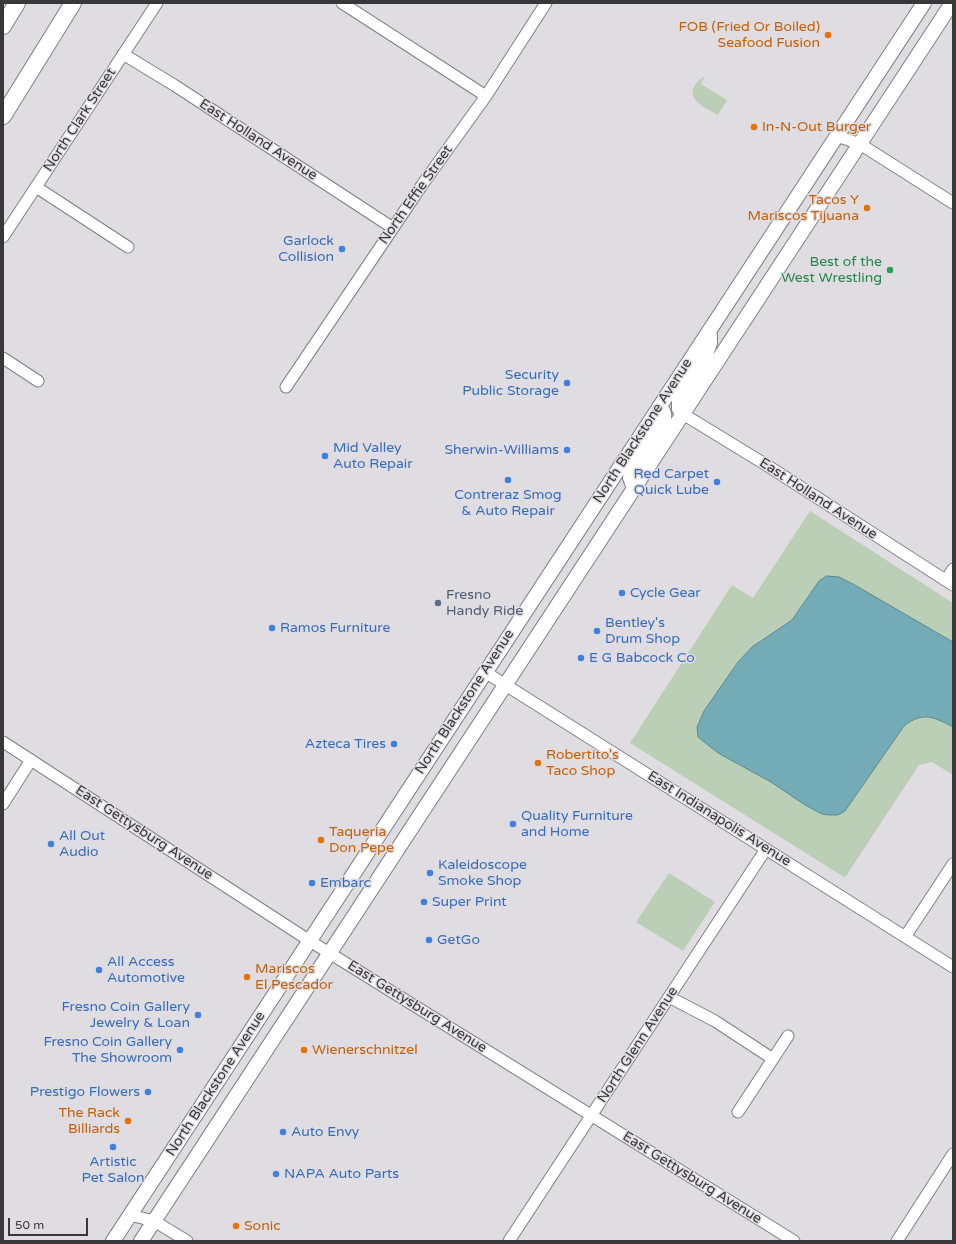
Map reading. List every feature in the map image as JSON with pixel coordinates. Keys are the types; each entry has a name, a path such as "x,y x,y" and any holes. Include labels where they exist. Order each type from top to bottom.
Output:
{"highway":[{"path":"3,26 17,3"},
{"path":"3,116 73,3"}],"main road":[{"name":"North Blackstone Avenue","path":"113,1241 924,3"},
{"name":"North Blackstone Avenue","path":"141,1241 952,3"},
{"path":"683,414 679,409 679,398 706,354 710,343 709,330"},
{"path":"634,488 630,478 632,470 662,424 665,416 663,410 659,407"}],"street":[{"name":"North Clark Street","path":"3,237 157,3"},
{"path":"342,3 486,96"},
{"name":"North Effie Street","path":"286,387 426,179 486,96 546,3"},
{"name":"East Holland Avenue","path":"123,54 217,113 393,228"},
{"path":"837,136 860,144 953,203"},
{"path":"36,186 128,247"},
{"path":"3,358 38,381"},
{"name":"East Holland Avenue","path":"683,414 768,466 949,582"},
{"path":"949,582 953,569"},
{"name":"East Indianapolis Avenue","path":"485,672 953,967"},
{"name":"East Gettysburg Avenue","path":"3,742 310,941 794,1241"},
{"path":"3,804 31,760"},
{"name":"North Glenn Avenue","path":"509,1241 766,849"},
{"path":"905,937 953,864"},
{"path":"668,997 715,1021 773,1059"},
{"path":"738,1112 788,1036"},
{"path":"897,1241 953,1154"},
{"path":"130,1215 154,1221 187,1241"}],"green space":[{"path":"705,76 701,84 727,100 718,115 700,104 693,96 695,85"},
{"path":"810,511 953,603 953,775 932,762 919,765 844,877 630,743 732,585 753,598"},
{"path":"669,873 715,902 683,951 636,922"}],"water":[{"path":"827,576 839,577 853,584 953,642 953,727 934,718 928,717 917,718 904,726 845,811 838,815 822,814 805,805 771,782 718,753 698,737 697,727 704,711 738,662 752,647 792,620 819,581"}],"place":[{"name":"FOB (Fried Or Boiled) Seafood Fusion","path":"828,35"},
{"name":"In-N-Out Burger","path":"754,127"},
{"name":"Tacos Y Mariscos Tijuana","path":"867,208"},
{"name":"Garlock Collision","path":"342,249"},
{"name":"Best of the West Wrestling","path":"890,270"},
{"name":"Security Public Storage","path":"567,383"},
{"name":"Sherwin-Williams","path":"567,450"},
{"name":"Mid Valley Auto Repair","path":"325,456"},
{"name":"Contreraz Smog & Auto Repair","path":"508,480"},
{"name":"Red Carpet Quick Lube","path":"717,482"},
{"name":"Cycle Gear","path":"622,593"},
{"name":"Fresno Handy Ride","path":"438,603"},
{"name":"Ramos Furniture","path":"272,628"},
{"name":"Bentley's Drum Shop","path":"597,631"},
{"name":"E G Babcock Co","path":"581,658"},
{"name":"Azteca Tires","path":"394,744"},
{"name":"Robertito's Taco Shop","path":"538,763"},
{"name":"Quality Furniture and Home","path":"513,824"},
{"name":"Taqueria Don Pepe","path":"321,840"},
{"name":"All Out Audio","path":"51,844"},
{"name":"Kaleidoscope Smoke Shop","path":"430,873"},
{"name":"Embarc","path":"312,883"},
{"name":"Super Print","path":"424,902"},
{"name":"GetGo","path":"429,940"},
{"name":"All Access Automotive","path":"99,970"},
{"name":"Mariscos El Pescador","path":"247,977"},
{"name":"Fresno Coin Gallery Jewelry & Loan","path":"198,1015"},
{"name":"Fresno Coin Gallery The Showroom","path":"180,1050"},
{"name":"Wienerschnitzel","path":"304,1050"},
{"name":"Prestigo Flowers","path":"148,1092"},
{"name":"The Rack Billiards","path":"128,1121"},
{"name":"Auto Envy","path":"283,1132"},
{"name":"Artistic Pet Salon","path":"113,1147"},
{"name":"NAPA Auto Parts","path":"276,1174"},
{"name":"Sonic","path":"236,1226"}]}
